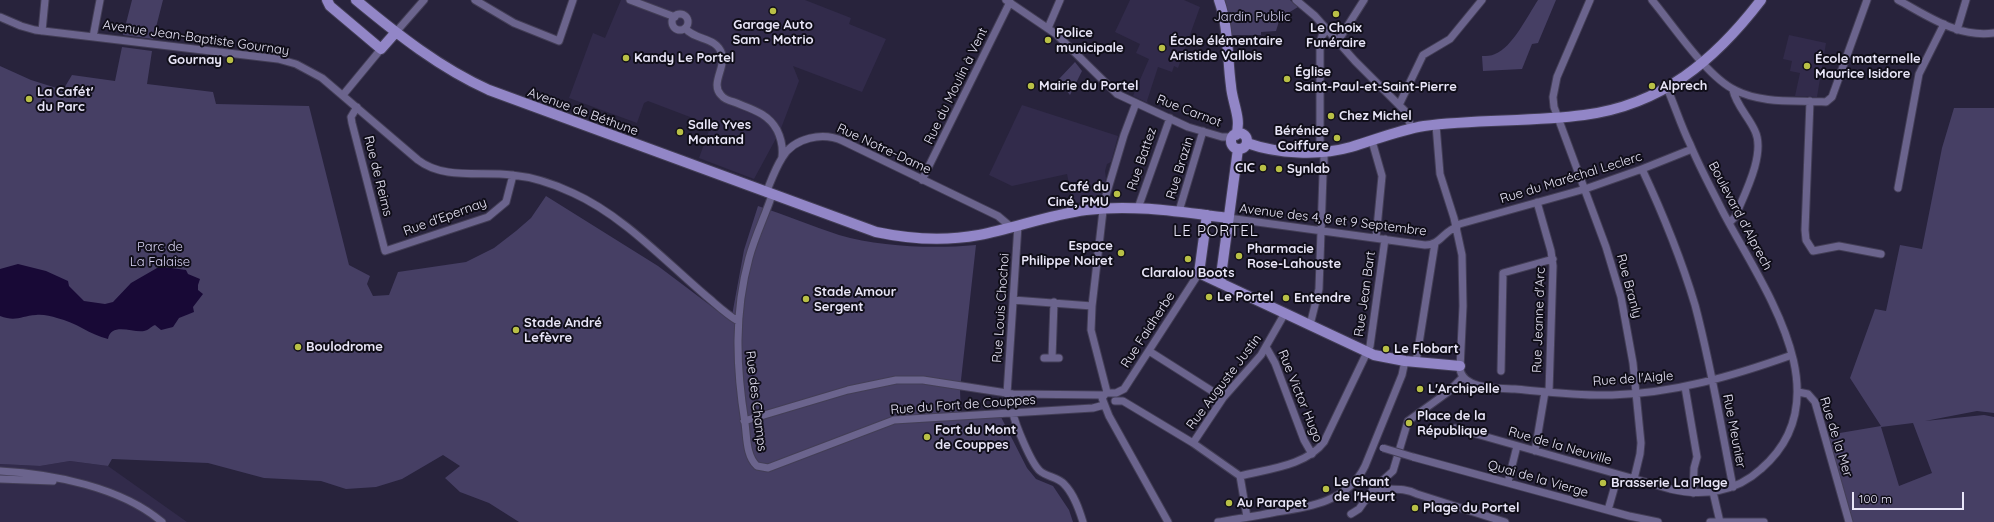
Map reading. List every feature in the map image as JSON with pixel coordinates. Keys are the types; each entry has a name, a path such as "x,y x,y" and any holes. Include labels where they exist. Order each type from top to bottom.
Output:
{"street":[{"path":"42,31 45,0"},
{"path":"93,37 100,0"},
{"path":"327,0 330,6 381,49"},
{"name":"Avenue de Béthune","path":"356,0 396,32 441,64 489,90 867,229 899,236 962,237 1071,212 1104,209 1138,208 1179,211 1228,218"},
{"path":"343,96 381,49 424,0"},
{"path":"475,0 514,23 559,41 573,0"},
{"path":"630,0 675,17"},
{"path":"1048,28 1060,0"},
{"path":"1219,0 1227,38 1231,88 1238,121 1234,136 1244,135 1228,218 1220,283"},
{"path":"1296,0 1315,16 1357,64 1408,115 1412,129"},
{"path":"1338,41 1364,0"},
{"path":"1399,105 1423,55 1450,39 1482,0"},
{"name":"Rue Branly","path":"1590,0 1556,82 1553,102 1557,117 1609,254 1621,297 1633,363 1641,448 1634,479"},
{"path":"1652,0 1703,64 1733,90 1770,99 1810,101 1830,100 1867,0"},
{"path":"1242,146 1322,152 1344,149 1412,129 1436,125 1557,117 1609,110 1668,88 1703,64 1735,34 1761,0"},
{"path":"1898,0 1957,30 1978,34 1994,33"},
{"path":"1957,30 1966,0"},
{"name":"Rue Carnot","path":"1008,1 1048,28 1070,47 1112,90 1136,103 1203,132 1222,137 1234,136"},
{"name":"Rue du Moulin à Vent","path":"922,180 1008,1"},
{"path":"680,14 686,17 688,22 685,28 680,30 675,28 673,23 675,17 680,14"},
{"name":"Avenue Jean-Baptiste Gournay","path":"0,17 25,28 42,31 282,60 314,73 357,107 418,160 431,168 448,172 513,175 561,187 602,209 738,321"},
{"path":"1898,188 1919,74 1944,24"},
{"path":"685,28 689,32 710,40 718,47 723,58 717,87 719,92 725,99 761,113 771,121 781,139 782,157"},
{"path":"1324,163 1322,152 1320,106 1320,42 1327,29"},
{"name":"Boulevard d'Alprech","path":"1668,88 1692,149 1729,223 1769,295 1792,355 1798,392 1794,421 1783,446 1758,472 1733,487"},
{"path":"1729,223 1735,217 1755,170 1756,160 1756,134 1735,98 1733,90"},
{"path":"1810,101 1805,230 1806,240 1813,251 1839,246 1881,254"},
{"path":"1110,396 1091,330 1092,306 1104,209 1124,135 1136,103"},
{"name":"Rue de Reims","path":"357,107 351,117 352,123 385,251"},
{"name":"Rue Battez","path":"1138,208 1170,118"},
{"path":"1351,514 1362,506 1374,488 1393,471 1409,420 1448,392 1462,378 1460,366 1464,306 1462,255 1456,226 1440,174 1436,125"},
{"name":"Rue Brazin","path":"1179,211 1203,132"},
{"name":"Rue Notre-Dame","path":"769,194 782,157 791,148 803,141 818,136 832,137 998,216 1015,226"},
{"path":"1372,141 1382,176 1376,238"},
{"name":"Rue du Maréchal Leclerc","path":"1435,243 1449,230 1456,226 1585,189 1642,170 1692,149"},
{"name":"Rue Meunier","path":"1642,170 1662,212 1679,256 1697,314 1733,487"},
{"path":"1310,325 1318,295 1322,231 1323,174"},
{"name":"Rue d'Epernay","path":"385,251 488,217 506,202 513,175"},
{"name":"Rue des Champs","path":"759,467 750,457 744,421 737,362 738,321 742,290 749,257 769,194"},
{"name":"Rue Jeanne d'Arc","path":"1536,451 1547,392 1553,260 1537,202"},
{"path":"1207,215 1199,273 1368,353 1405,361 1460,366"},
{"name":"Avenue des 4, 8 et 9 Septembre","path":"1228,218 1425,245 1435,243"},
{"name":"Rue Louis Chochoi","path":"1007,394 1013,300 1015,226"},
{"name":"Rue Jean Bart","path":"1312,454 1319,448 1326,438 1368,353 1374,327 1385,239"},
{"path":"1416,362 1435,243"},
{"path":"1501,370 1504,273 1553,260"},
{"name":"Rue Faidherbe","path":"1105,405 1111,406 1110,396 1124,389 1199,273"},
{"path":"1013,300 1092,306"},
{"path":"1044,358 1055,358 1054,302"},
{"name":"Rue Auguste Justin","path":"1193,443 1223,398 1266,347 1285,313"},
{"name":"Rue Victor Hugo","path":"1266,347 1275,363 1304,440 1312,454"},
{"path":"1149,351 1223,398"},
{"name":"Rue de l'Aigle","path":"1462,378 1468,382 1482,386 1547,392 1606,395 1636,393 1684,387 1712,381 1792,355"},
{"path":"1218,522 1309,507 1335,497 1346,490 1358,479 1365,466 1402,375 1405,361"},
{"path":"744,421 848,390 890,380 923,380 1007,394 1110,396 1123,401 1193,443 1240,476 1247,517"},
{"path":"1684,387 1698,459 1694,468 1693,493"},
{"name":"Rue de la Mer","path":"1798,392 1808,394 1815,402 1849,522"},
{"path":"1110,396 1102,401 1168,522"},
{"name":"Rue du Fort de Couppes","path":"759,467 768,468 894,420 1093,408 1105,405"},
{"path":"1013,413 1016,426 1037,467 1043,473 1065,484 1077,505 1083,522"},
{"name":"Rue de la Neuville","path":"1455,428 1678,491 1693,493 1713,492 1733,487"},
{"name":"Quai de la Vierge","path":"1374,445 1608,510 1658,522"},
{"path":"1508,482 1517,446"},
{"path":"1240,476 1300,460 1312,454"},
{"path":"0,472 37,474 118,495 136,504 162,522"},
{"path":"1608,510 1618,475"},
{"path":"0,479 71,482"},
{"path":"1374,488 1390,491 1406,489 1506,522"},
{"path":"1713,492 1720,522"},
{"path":"1710,522 1764,522"}],"shaded area":[{"path":"621,0 805,0 851,18 849,24 886,39 862,92 793,66 799,81 780,131 754,179 699,158 711,125 648,101 644,103 637,123 569,98 593,33 605,38"},
{"name":"École élémentaire Aristide Vallois","path":"1130,0 1184,0 1200,7 1178,68 1174,66 1172,72 1158,67 1147,101 1148,103 1133,96 1149,59 1136,53 1140,44 1115,32"},
{"name":"École maternelle Maurice Isidore","path":"1789,35 1826,43 1817,97 1795,96 1800,73 1790,71 1792,61 1783,59"},
{"path":"1022,105 1118,136 1111,162 1107,164 1105,171 1106,179 1099,200 1073,203 1067,174 1012,186 989,175"},
{"path":"18,264 46,271 68,281 69,286 84,301 105,304 113,302 131,283 157,268 164,267 186,270 188,274 200,279 198,290 203,294 193,307 194,312 179,318 173,327 161,330 155,325 144,331 123,329 113,331 108,339 95,335 70,322 49,316 38,315 10,319 0,316 0,269"},
{"path":"70,461 108,466 187,522 0,522 0,464 40,466"}],"green space":[{"path":"132,0 163,0 153,39 123,35"},
{"name":"Jardin Public","path":"1224,0 1290,0 1298,7 1280,18 1276,31 1261,32 1261,35 1232,35"},
{"path":"1538,0 1556,0 1538,43 1532,44 1522,69 1483,71 1482,56 1493,55 1501,51 1507,45 1519,30"},
{"name":"Parc de La Falaise","path":"122,47 152,51 147,84 213,92 216,104 309,106 349,265 370,276 367,284 373,296 389,295 398,272 466,262 494,248 531,218 546,196 658,266 731,321 744,250 758,206 839,235 855,239 925,247 976,245 960,389 961,419 1001,417 1027,468 1036,479 1053,486 1069,510 1073,522 519,522 489,503 460,492 445,478 460,466 443,455 402,479 376,487 346,489 321,481 264,478 208,463 112,459 108,466 70,461 40,466 0,464 0,66 31,80 63,90 72,75 115,81"},
{"path":"1075,62 1082,71 1070,95 1065,89 1067,87 1059,79"},
{"path":"1954,108 1994,108 1994,413 1977,411 1925,421 1984,415 1994,417 1994,522 1853,522 1828,435 1881,426 1850,378 1875,309 1886,311 1900,245 1922,249 1942,148","holes":["1913,423 1932,473 1899,486 1881,427"]}],"place":[{"name":"Garage Auto Sam - Motrio","path":"773,11"},
{"name":"Le Choix Funéraire","path":"1336,14"},
{"name":"Police municipale","path":"1048,40"},
{"name":"École élémentaire Aristide Vallois","path":"1162,48"},
{"name":"Kandy Le Portel","path":"626,58"},
{"name":"Gournay","path":"230,60"},
{"name":"École maternelle Maurice Isidore","path":"1807,66"},
{"name":"Église Saint-Paul-et-Saint-Pierre","path":"1287,79"},
{"name":"Mairie du Portel","path":"1031,86"},
{"name":"Alprech","path":"1652,86"},
{"name":"La Cafét' du Parc","path":"29,99"},
{"name":"Chez Michel","path":"1331,116"},
{"name":"Salle Yves Montand","path":"680,132"},
{"name":"Bérénice Coiffure","path":"1337,138"},
{"name":"CIC","path":"1263,168"},
{"name":"Synlab","path":"1279,169"},
{"name":"Café du Ciné, PMU","path":"1117,194"},
{"name":"Espace Philippe Noiret","path":"1121,253"},
{"name":"Pharmacie Rose-Lahouste","path":"1239,256"},
{"name":"Claralou Boots","path":"1188,259"},
{"name":"Le Portel","path":"1209,297"},
{"name":"Entendre","path":"1286,298"},
{"name":"Stade Amour Sergent","path":"806,299"},
{"name":"Stade André Lefèvre","path":"516,330"},
{"name":"Boulodrome","path":"298,347"},
{"name":"Le Flobart","path":"1386,349"},
{"name":"L'Archipelle","path":"1420,389"},
{"name":"Place de la République","path":"1409,423"},
{"name":"Fort du Mont de Couppes","path":"927,437"},
{"name":"Brasserie La Plage","path":"1603,483"},
{"name":"Le Chant de l'Heurt","path":"1326,489"},
{"name":"Au Parapet","path":"1229,503"},
{"name":"Plage du Portel","path":"1415,508"}],"district":[{"name":"LE PORTEL","path":"1216,231"}]}
